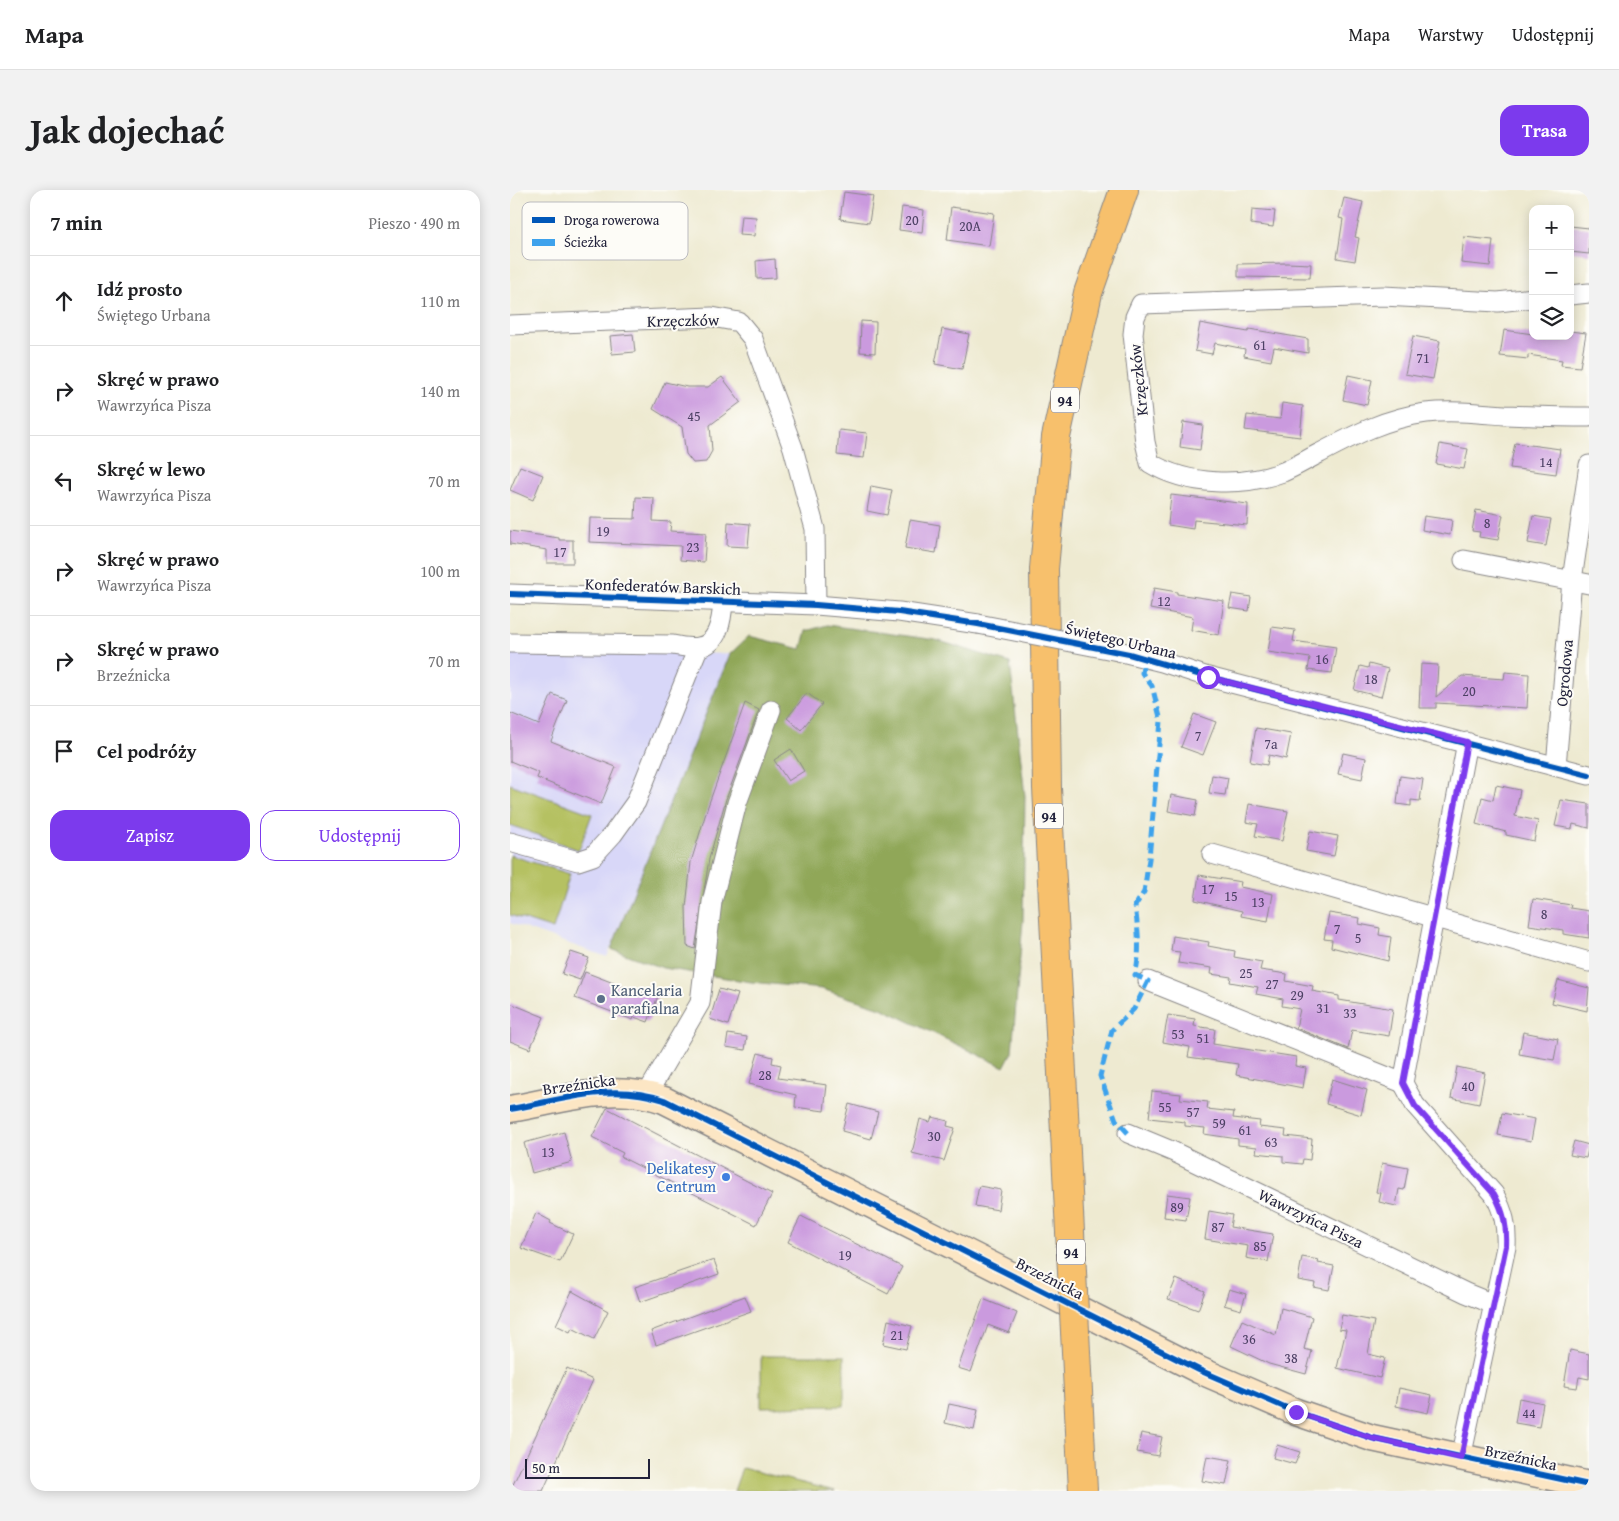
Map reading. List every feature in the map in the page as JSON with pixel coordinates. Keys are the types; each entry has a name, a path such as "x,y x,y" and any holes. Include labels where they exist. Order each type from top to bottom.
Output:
{"main road":[{"name":"94","path":"1083,1491 1047,788 1044,569 1056,437 1088,293 1124,190"}],"street":[{"path":"1574,295 1589,293"},
{"name":"Krzęczków","path":"1529,298 1498,302 1383,296 1141,304 1135,317 1133,334 1145,442 1150,464 1166,473 1193,479 1229,482 1263,478 1284,472 1358,433 1398,419 1425,413 1452,412 1519,416 1589,417"},
{"name":"Krzęczków","path":"510,325 712,317 740,322 752,339 793,448 815,529 816,604"},
{"name":"Ogrodowa","path":"1556,766 1580,582 1589,465"},
{"path":"1464,560 1580,582"},
{"name":"Konfederatów Barskich","path":"510,594 816,604"},
{"path":"510,643 672,645 698,648 707,645 718,631 723,602"},
{"name":"Świętego Urbana","path":"816,604 899,612 978,624 1118,651 1162,662 1208,677 1467,742 1589,775"},
{"path":"510,842 578,861 593,856 613,834 636,802 698,648"},
{"path":"647,1094 700,1003 712,902 737,803 771,710"},
{"path":"1461,1458 1506,1246 1507,1225 1502,1209 1494,1194 1415,1106 1403,1083 1467,742"},
{"path":"1212,854 1589,962"},
{"path":"1148,981 1403,1083"},
{"name":"Brzeźnicka","path":"510,1109 595,1092 629,1091 647,1094 664,1100 1199,1370 1306,1415 1372,1438 1589,1485"},
{"name":"Wawrzyńca Pisza","path":"1128,1133 1174,1152 1466,1294 1493,1304"}],"shaded area":[{"path":"510,648 730,654 607,957 510,923"}],"green space":[{"path":"827,625 936,640 1010,663 1025,796 1023,921 1012,1052 1004,1067 881,1008 822,989 751,982 663,968 611,949 730,654 749,636 801,649 806,631"},
{"path":"510,784 592,814 579,850 510,825"},
{"path":"510,855 570,874 553,929 510,915"},
{"path":"761,1356 844,1356 844,1406 761,1407"},
{"path":"742,1468 835,1491 734,1491"}],"building":[{"path":"844,192 873,196 869,223 840,219"},
{"path":"1344,198 1363,202 1355,237 1359,238 1355,261 1337,258 1343,219 1339,218"},
{"path":"902,207 924,210 922,233 899,230"},
{"path":"951,207 994,213 989,246 947,240"},
{"path":"1252,209 1275,211 1273,227 1251,224"},
{"path":"741,216 756,217 754,236 739,235"},
{"path":"1574,226 1589,228 1589,254 1574,252"},
{"path":"1464,237 1493,240 1490,266 1461,263"},
{"path":"775,259 776,278 757,279 756,261"},
{"path":"1238,264 1311,264 1310,278 1238,277"},
{"path":"861,321 876,322 875,353 860,352"},
{"path":"1200,323 1248,332 1249,329 1308,339 1308,353 1274,347 1271,361 1244,356 1245,349 1215,343 1212,354 1195,351"},
{"path":"942,329 969,334 962,369 935,364"},
{"path":"1504,330 1529,333 1529,340 1574,340 1574,332 1586,333 1580,367 1561,365 1562,360 1528,355 1528,359 1500,356"},
{"path":"633,334 635,352 612,354 610,336"},
{"path":"1413,336 1440,341 1433,379 1405,374"},
{"path":"1348,375 1372,380 1367,405 1343,400"},
{"path":"722,377 741,402 710,425 712,451 706,462 693,463 686,454 682,427 653,409 665,382 687,387 708,387"},
{"path":"1282,403 1303,406 1300,437 1245,430 1247,415 1280,419"},
{"path":"1183,422 1203,425 1200,450 1180,447"},
{"path":"839,430 867,433 864,458 837,455"},
{"path":"1515,443 1560,449 1556,474 1510,468"},
{"path":"1440,444 1468,449 1464,469 1436,464"},
{"path":"520,466 543,475 533,500 510,490"},
{"path":"871,486 892,490 887,515 867,511"},
{"path":"1171,495 1248,504 1247,525 1194,520 1193,529 1168,525"},
{"path":"636,497 654,498 653,521 671,522 670,531 706,533 704,562 680,560 681,546 589,542 590,518 635,519"},
{"path":"1476,510 1503,515 1498,540 1479,537 1480,532 1472,531"},
{"path":"1424,516 1452,520 1450,535 1422,530"},
{"path":"1533,516 1551,519 1546,546 1528,543"},
{"path":"910,520 940,525 936,553 905,548"},
{"path":"728,522 750,524 748,547 727,546"},
{"path":"510,531 559,538 559,540 573,540 573,563 547,563 547,550 510,544"},
{"path":"1154,588 1177,592 1177,594 1224,601 1219,635 1191,630 1193,617 1150,609"},
{"path":"1232,594 1251,597 1249,611 1229,608"},
{"path":"1272,627 1295,630 1293,641 1336,647 1332,673 1308,670 1310,658 1268,652"},
{"path":"1369,664 1388,669 1381,697 1354,690 1360,666 1368,668"},
{"path":"1421,664 1438,665 1436,697 1462,676 1504,679 1505,672 1529,674 1527,708 1436,703 1436,708 1419,708"},
{"path":"807,693 822,704 801,730 787,718"},
{"path":"552,694 567,700 551,741 616,767 601,804 537,778 539,773 510,761 510,713 539,725"},
{"path":"745,703 759,710 726,799 709,859 695,949 687,946 686,907 691,862 708,806"},
{"path":"1194,714 1216,722 1203,755 1181,747"},
{"path":"1256,728 1291,734 1286,759 1269,755 1267,765 1250,762"},
{"path":"791,749 804,771 788,781 774,760"},
{"path":"1343,753 1366,758 1362,779 1338,774"},
{"path":"1212,775 1228,778 1225,795 1209,793"},
{"path":"1400,776 1423,779 1420,801 1411,800 1411,806 1397,804"},
{"path":"1496,785 1520,790 1515,816 1538,821 1534,841 1506,835 1506,832 1476,824 1482,797 1493,800"},
{"path":"1171,795 1198,800 1195,816 1168,811"},
{"path":"1561,800 1589,804 1589,828 1573,824 1572,829 1555,826"},
{"path":"1249,804 1288,811 1282,841 1255,836 1258,824 1246,822"},
{"path":"1310,831 1338,836 1334,856 1306,851"},
{"path":"1199,875 1241,882 1240,887 1273,894 1268,921 1241,916 1242,911 1195,900"},
{"path":"1533,899 1571,905 1570,908 1589,911 1589,938 1563,934 1563,930 1529,925"},
{"path":"1329,913 1360,918 1359,924 1380,928 1379,935 1391,937 1388,961 1331,947 1332,940 1324,939"},
{"path":"1173,936 1209,942 1208,946 1235,951 1234,957 1262,962 1260,970 1287,974 1286,981 1313,986 1312,991 1339,996 1339,1000 1393,1009 1389,1036 1352,1030 1348,1049 1296,1028 1300,1009 1282,1006 1283,999 1256,994 1258,987 1230,982 1231,977 1211,974 1212,968 1178,963 1180,952 1171,951"},
{"path":"571,952 589,958 580,980 562,974"},
{"path":"585,972 642,994 644,990 658,996 648,1022 634,1017 633,1020 575,998"},
{"path":"1558,980 1589,988 1587,1011 1552,1003"},
{"path":"719,989 738,994 728,1025 710,1019"},
{"path":"510,1003 544,1017 530,1049 510,1041"},
{"path":"1168,1015 1195,1019 1194,1026 1215,1029 1213,1044 1296,1057 1295,1066 1306,1068 1303,1088 1236,1075 1238,1064 1188,1057 1190,1047 1163,1042"},
{"path":"1523,1032 1558,1039 1554,1060 1519,1054"},
{"path":"728,1034 747,1037 745,1050 726,1047"},
{"path":"758,1053 773,1057 772,1063 781,1065 778,1078 827,1085 824,1111 795,1107 796,1095 749,1084"},
{"path":"1457,1067 1485,1073 1479,1104 1451,1098"},
{"path":"1332,1079 1367,1090 1361,1115 1326,1104"},
{"path":"1152,1091 1181,1094 1180,1099 1208,1102 1207,1109 1234,1112 1233,1118 1260,1121 1259,1127 1286,1130 1285,1136 1312,1139 1310,1160 1303,1159 1302,1164 1283,1162 1283,1156 1256,1153 1257,1147 1238,1145 1238,1139 1204,1134 1205,1128 1185,1126 1185,1122 1149,1118"},
{"path":"849,1104 878,1112 871,1139 842,1131"},
{"path":"607,1108 772,1194 756,1225 621,1157 623,1153 592,1137"},
{"path":"1502,1113 1535,1119 1531,1141 1498,1135"},
{"path":"932,1117 948,1121 947,1126 955,1128 944,1161 912,1153 920,1119 930,1122"},
{"path":"564,1132 572,1162 532,1173 524,1143"},
{"path":"1574,1141 1589,1145 1586,1158 1570,1155"},
{"path":"1382,1163 1408,1168 1404,1190 1399,1189 1396,1206 1379,1202 1381,1193 1376,1192"},
{"path":"979,1186 1001,1190 998,1210 975,1206"},
{"path":"1167,1194 1190,1197 1186,1220 1164,1217"},
{"path":"1209,1211 1232,1215 1230,1227 1273,1234 1268,1262 1246,1258 1248,1246 1205,1239"},
{"path":"536,1213 551,1221 550,1223 573,1234 560,1262 521,1248"},
{"path":"801,1216 902,1267 888,1294 788,1242"},
{"path":"1302,1257 1319,1260 1318,1263 1334,1266 1329,1290 1314,1287 1315,1283 1298,1280"},
{"path":"714,1260 719,1274 640,1302 635,1287"},
{"path":"1176,1279 1205,1291 1198,1310 1168,1299"},
{"path":"1229,1289 1246,1294 1241,1310 1224,1305"},
{"path":"572,1291 608,1311 594,1339 572,1328 570,1332 556,1325"},
{"path":"745,1296 751,1311 656,1345 651,1331"},
{"path":"983,1299 1017,1313 1009,1333 988,1325 971,1372 958,1368"},
{"path":"1281,1308 1312,1317 1304,1349 1312,1351 1306,1374 1269,1364 1231,1346 1242,1320 1276,1335"},
{"path":"1342,1315 1374,1321 1368,1354 1385,1358 1380,1378 1337,1368 1346,1330 1339,1329"},
{"path":"888,1320 912,1326 906,1349 883,1344"},
{"path":"1570,1350 1589,1354 1589,1379 1579,1377 1577,1388 1564,1386"},
{"path":"567,1368 593,1380 543,1491 510,1491"},
{"path":"1399,1388 1432,1395 1428,1413 1396,1406"},
{"path":"1519,1398 1543,1403 1539,1427 1515,1423"},
{"path":"949,1404 978,1410 974,1430 945,1423"},
{"path":"1141,1433 1162,1437 1158,1456 1137,1452"},
{"path":"1277,1445 1300,1452 1295,1464 1273,1458"},
{"path":"1207,1456 1231,1460 1226,1485 1202,1481"}],"marked path":[{"path":"1128,1133 1116,1120 1100,1076 1112,1030 1134,1009 1148,981 1135,975 1138,949 1135,906 1144,892 1149,859 1161,721 1152,686 1142,673 1143,667"}],"cycle path":[{"path":"510,594 816,605 899,612 978,624 1129,654 1208,677 1589,775"},
{"path":"510,1109 587,1094 625,1093 664,1100 1199,1370 1296,1412 1372,1438 1589,1485"}],"place":[{"name":"Kancelaria parafialna","path":"601,999"},
{"name":"Delikatesy Centrum","path":"726,1177"}],"route":[{"path":"1208,677 1467,742 1403,1083 1415,1106 1494,1194 1502,1209 1507,1225 1506,1246 1461,1458 1372,1438 1296,1412"}]}
